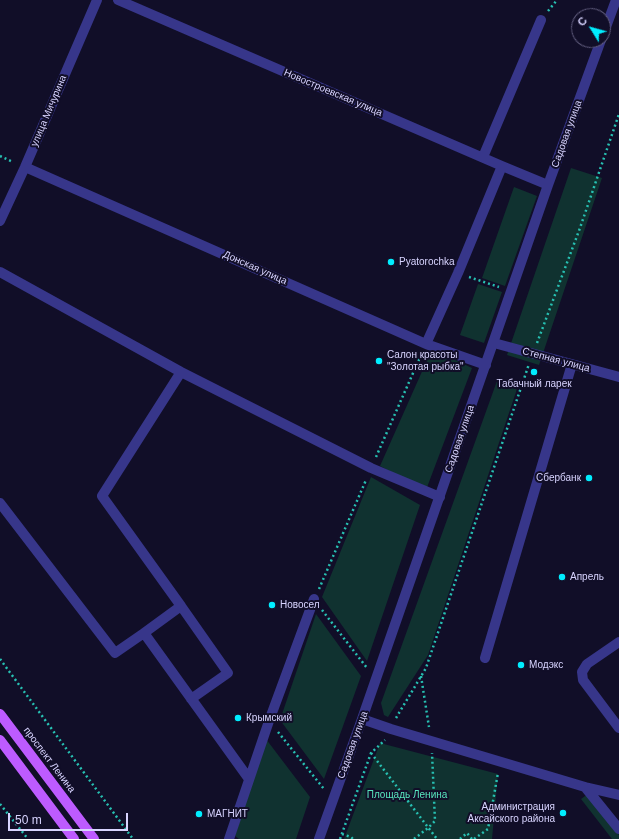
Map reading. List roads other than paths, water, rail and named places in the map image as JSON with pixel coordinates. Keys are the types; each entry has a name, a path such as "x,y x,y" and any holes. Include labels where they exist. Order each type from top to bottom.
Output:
{"main road":[{"name":"проспект Ленина","path":"0,714 94,839"},
{"path":"0,740 74,839"}],"street":[{"name":"улица Мичурина","path":"0,221 97,0"},
{"name":"Новостроевская улица","path":"118,0 548,185"},
{"path":"611,13 616,0"},
{"path":"483,158 541,20"},
{"name":"Садовая улица","path":"319,839 376,680 548,185 598,48"},
{"path":"426,344 458,273 502,166"},
{"name":"Донская улица","path":"25,167 426,344 486,365"},
{"path":"0,272 181,372 371,468 440,497"},
{"name":"Степная улица","path":"494,343 619,377"},
{"path":"485,658 572,364"},
{"path":"181,372 102,496 228,673 191,699"},
{"path":"0,503 115,653 181,606"},
{"path":"229,839 269,721 314,599"},
{"path":"144,633 249,779"},
{"path":"619,642 587,664 582,672 583,680 619,728"},
{"path":"362,719 585,787 619,795"},
{"path":"585,787 619,829"}],"place":[{"name":"Pyatorochka","path":"391,262"},
{"name":"Салон красоты \"Золотая рыбка\"","path":"379,361"},
{"name":"Табачный ларек","path":"534,372"},
{"name":"Сбербанк","path":"589,478"},
{"name":"Апрель","path":"562,577"},
{"name":"Новосел","path":"272,605"},
{"name":"Модэкс","path":"521,665"},
{"name":"Крымский","path":"238,718"},
{"name":"Администрация Аксайского района","path":"563,813"},
{"name":"МАГНИТ","path":"199,814"}],"park label":[{"name":"Площадь Ленина","path":"407,795"}]}
